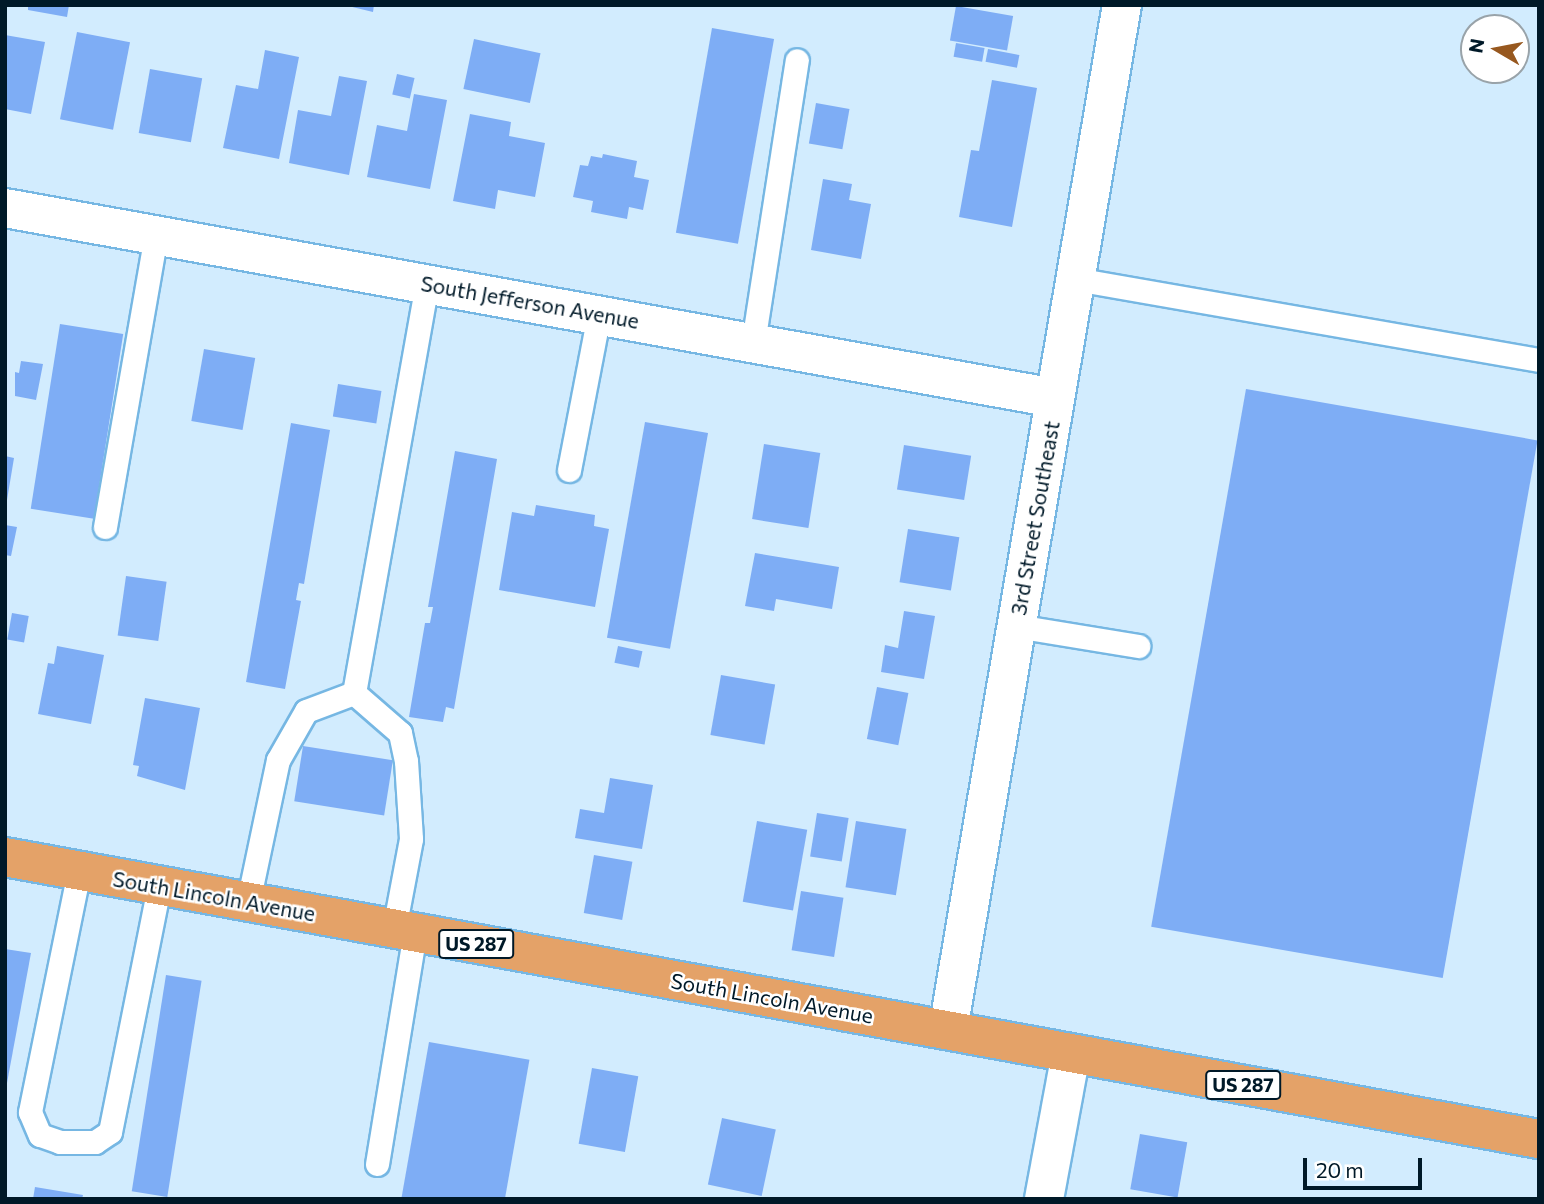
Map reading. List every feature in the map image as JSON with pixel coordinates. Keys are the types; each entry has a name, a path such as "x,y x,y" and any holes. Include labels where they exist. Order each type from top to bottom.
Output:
{"highway":[{"name":"South Lincoln Avenue","path":"5,857 1539,1139"}],"street":[{"name":"3rd Street Southeast","path":"948,1030 1122,5"},
{"name":"South Jefferson Avenue","path":"5,208 1055,398"},
{"path":"1044,1199 1071,1054"}],"lane":[{"path":"753,343 797,60"},
{"path":"105,527 156,235"},
{"path":"1076,279 1539,360"},
{"path":"354,693 427,284"},
{"path":"569,470 599,314"},
{"path":"1016,626 1139,646"},
{"path":"248,902 278,760 306,711 354,693"},
{"path":"354,693 400,733 406,761 411,839 404,930 377,1164"},
{"path":"79,871 30,1112 40,1135 60,1142 95,1142 110,1132 159,886"}],"building":[{"path":"28,5 69,5 67,17 28,10"},
{"path":"344,5 374,5 373,12"},
{"path":"956,6 1013,16 1007,51 950,40"},
{"path":"712,28 774,39 738,244 676,233"},
{"path":"77,32 130,42 113,130 60,119"},
{"path":"5,35 45,42 31,114 5,109"},
{"path":"474,39 541,53 530,103 463,89"},
{"path":"956,43 985,48 982,62 954,57"},
{"path":"988,49 1019,55 1017,68 986,62"},
{"path":"265,50 299,57 279,159 223,148 236,85 258,89"},
{"path":"150,69 202,78 191,142 139,133"},
{"path":"397,74 415,78 410,99 392,94"},
{"path":"339,76 367,81 349,175 289,163 298,110 331,116"},
{"path":"992,80 1037,88 1012,227 959,217 971,150 979,151"},
{"path":"414,94 447,100 430,189 367,177 377,125 407,131"},
{"path":"816,103 849,109 842,149 809,143"},
{"path":"470,114 511,122 509,136 545,143 535,197 498,190 495,209 453,201"},
{"path":"603,154 637,161 634,177 649,180 643,210 629,207 627,219 591,212 593,201 573,197 580,165 588,166 591,156 602,158"},
{"path":"823,179 852,184 849,200 871,204 861,259 811,250"},
{"path":"60,324 123,334 94,519 31,509"},
{"path":"204,349 255,358 243,430 191,421"},
{"path":"21,361 43,364 36,400 15,396 15,372 19,373"},
{"path":"338,384 381,391 376,423 333,417"},
{"path":"1246,389 1538,440 1443,978 1151,927"},
{"path":"645,422 708,433 670,649 607,638"},
{"path":"291,423 330,430 304,584 299,583 296,600 301,601 285,689 246,682"},
{"path":"764,444 820,453 808,528 752,519"},
{"path":"904,445 971,456 964,500 897,489"},
{"path":"455,451 497,459 454,709 446,707 443,722 409,717 425,623 430,623 433,607 428,607"},
{"path":"5,456 14,458 7,500 5,500"},
{"path":"536,505 595,515 594,526 609,529 595,607 499,590 512,512 534,516"},
{"path":"5,525 17,527 11,556 5,555"},
{"path":"908,529 959,537 951,590 900,582"},
{"path":"755,553 839,567 832,609 776,599 774,611 745,606"},
{"path":"126,576 167,582 158,641 118,635"},
{"path":"904,611 935,616 924,679 881,672 885,645 898,648"},
{"path":"12,613 29,616 24,643 7,640"},
{"path":"57,646 104,655 91,724 38,714 48,663 54,664"},
{"path":"618,646 642,651 639,668 614,663"},
{"path":"721,675 775,685 765,745 710,735"},
{"path":"877,687 908,693 898,745 867,739"},
{"path":"145,698 200,708 185,790 137,776 139,766 133,765"},
{"path":"303,746 393,760 384,816 294,801"},
{"path":"610,778 653,785 642,849 575,838 580,809 604,813"},
{"path":"817,813 849,818 842,861 810,856"},
{"path":"757,821 807,830 793,911 743,902"},
{"path":"856,821 906,829 896,895 846,887"},
{"path":"594,855 632,862 622,920 584,913"},
{"path":"801,891 843,898 834,957 792,950"},
{"path":"5,949 31,953 7,1083 5,1083"},
{"path":"166,975 202,981 167,1197 132,1191"},
{"path":"429,1042 529,1060 505,1199 401,1199"},
{"path":"592,1068 638,1076 625,1152 579,1144"},
{"path":"722,1118 776,1129 762,1196 708,1185"},
{"path":"1140,1134 1187,1142 1178,1197 1130,1189"},
{"path":"35,1187 83,1195 82,1199 33,1199"}]}
